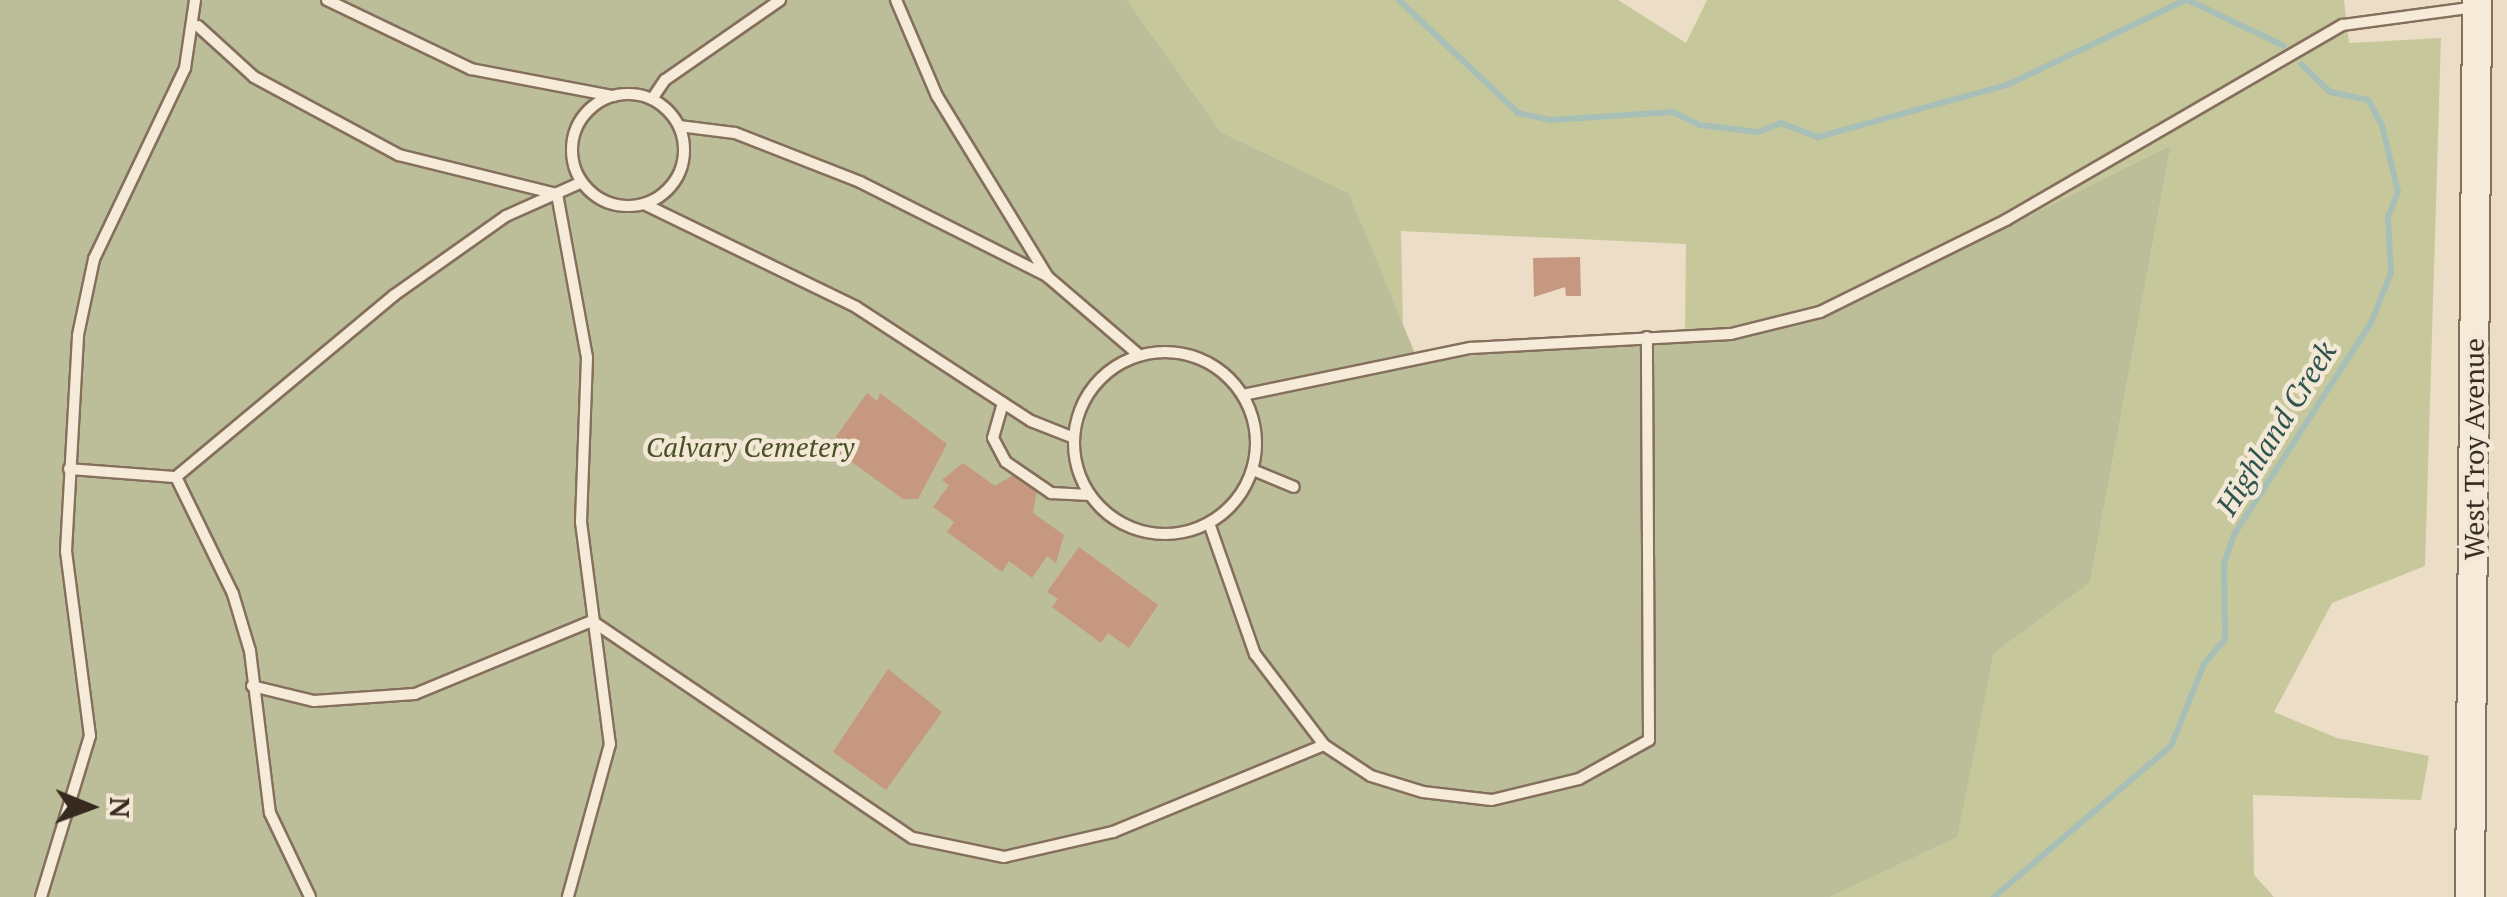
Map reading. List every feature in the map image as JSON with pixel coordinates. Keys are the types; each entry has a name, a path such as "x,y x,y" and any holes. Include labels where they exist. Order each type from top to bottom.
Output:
{"main road":[{"name":"West Troy Avenue","path":"2470,897 2476,4"}],"lane":[{"path":"41,897 90,736 66,551 69,469 94,259 198,26 195,0"},
{"path":"327,0 471,68 614,96 652,99 679,126 735,133 842,175 1048,277 1139,355"},
{"path":"652,99 665,80 780,0"},
{"path":"896,0 937,96 1048,277"},
{"path":"1243,395 1470,348 1730,334 1820,312 2006,220 2343,25 2476,4"},
{"path":"198,26 254,77 399,156 557,194"},
{"path":"614,96 574,136 582,182 601,200 644,204 856,307 1003,402 1074,438"},
{"path":"644,204 678,177 679,126"},
{"path":"69,469 176,477 393,296 506,216 582,182"},
{"path":"557,194 587,358 582,522 610,744 568,897"},
{"path":"1209,523 1256,654 1324,745 1371,776 1492,800 1533,796 1649,740 1647,337"},
{"path":"1003,402 992,438 1006,462 1052,493 1090,495 1132,528 1184,533 1209,523 1253,470 1257,444 1243,395 1198,357 1139,355 1100,378 1074,438 1090,495"},
{"path":"1253,470 1294,488"},
{"path":"176,477 233,594 252,686 270,814 310,897"},
{"path":"592,621 913,838 952,853 1042,852 1112,832 1324,745"},
{"path":"252,686 314,701 415,694 592,621"}],"green space":[{"name":"Calvary Cemetery","path":"0,0 1127,0 1221,132 1349,193 1418,361 1823,319 2171,145 2090,583 1994,653 1957,837 1830,897 0,897"},
{"path":"1127,0 1618,0 1686,43 1707,0 2344,0 2349,43 2441,38 2425,566 2332,603 2274,712 2337,738 2429,756 2421,800 2253,795 2254,875 2274,897 1830,897 1956,837 1994,653 2090,583 2171,145 1823,319 1685,333 1686,244 1401,231 1403,327 1349,193 1221,132"}],"building":[{"path":"1580,257 1581,296 1566,296 1565,287 1534,297 1533,258"},
{"path":"867,393 877,401 880,393 947,444 918,499 903,499 838,452 843,444 835,438"},
{"path":"963,463 995,486 1015,474 1037,490 1033,513 1064,535 1056,563 1047,556 1032,578 1009,561 1002,572 947,532 954,522 933,507 949,485 942,480"},
{"path":"1079,547 1158,605 1129,648 1108,633 1101,643 1052,607 1058,599 1047,592"},
{"path":"888,669 942,712 886,790 833,752"}],"waterway":[{"name":"Highland Creek","path":"1399,0 1518,113 1551,120 1673,112 1700,125 1758,132 1781,123 1818,137 2007,85 2185,0"},
{"name":"Highland Creek","path":"2188,0 2284,46"},
{"name":"Highland Creek","path":"1994,897 2171,746 2204,664 2225,639 2224,563 2235,533 2371,323 2391,273 2388,217 2398,192 2382,125 2368,100 2330,92 2301,64"}]}
